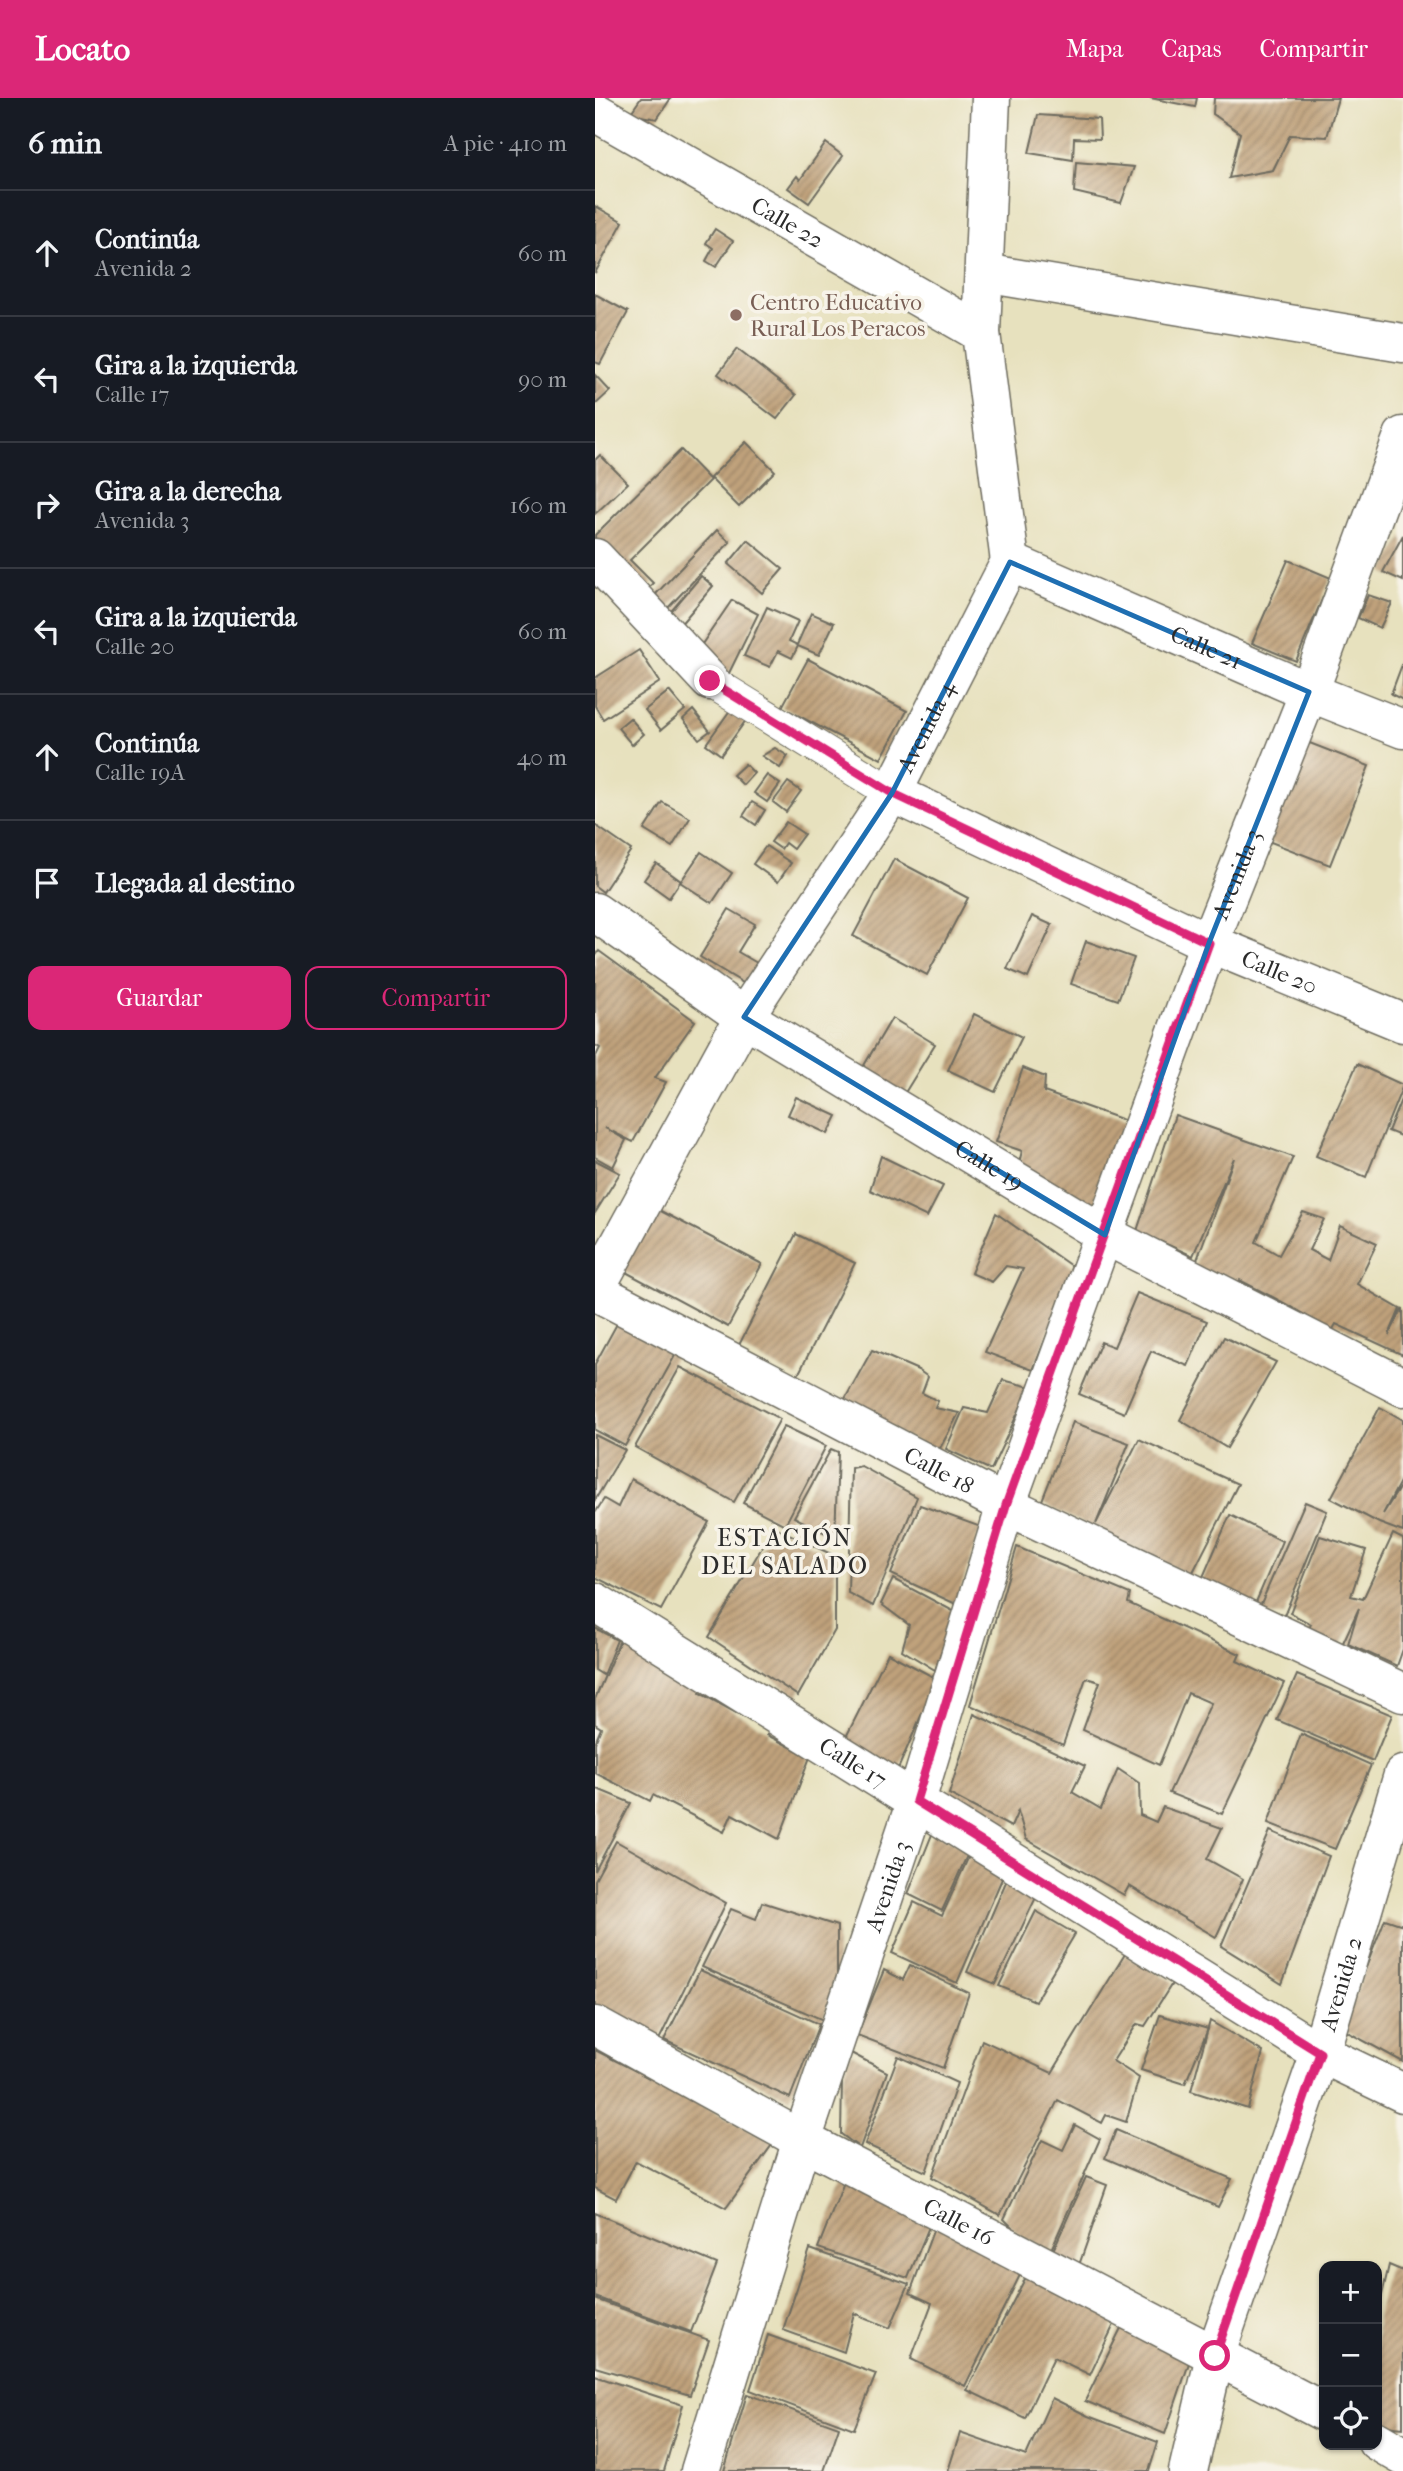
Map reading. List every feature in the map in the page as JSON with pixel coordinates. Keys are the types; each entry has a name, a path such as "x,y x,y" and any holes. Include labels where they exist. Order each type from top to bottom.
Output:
{"street":[{"path":"991,98 981,333 1010,562"},
{"name":"Calle 22","path":"595,112 981,333"},
{"path":"984,273 1403,343"},
{"name":"Avenida 3","path":"700,2471 802,2140 916,1801 1006,1505 1209,943 1309,692 1403,436"},
{"path":"595,558 710,681 892,793"},
{"name":"Calle 21","path":"1010,562 1309,692 1403,729"},
{"name":"Avenida 4","path":"595,1290 744,1017 892,793 1010,562"},
{"name":"Calle 20","path":"892,793 1209,943 1403,1023"},
{"name":"Calle 19","path":"595,912 744,1017 1105,1235 1403,1387"},
{"name":"Calle 18","path":"595,1290 1006,1505 1403,1693"},
{"name":"Calle 17","path":"595,1602 1320,2053 1403,2093"},
{"name":"Avenida 2","path":"1188,2471 1215,2356 1320,2053 1403,1775"},
{"name":"Calle 16","path":"595,2026 802,2140 1319,2409"},
{"path":"1382,2444 1403,2456"}],"highlighted area":[{"path":"1010,562 1309,692 1209,943 1105,1235 744,1017 892,793"}],"building":[{"path":"641,98 671,98 657,119 630,114"},
{"path":"1150,98 1197,98 1195,107"},
{"path":"1214,98 1338,98 1327,137 1290,135 1273,170 1229,178 1240,133 1213,114"},
{"path":"1038,115 1099,119 1100,139 1074,138 1073,160 1029,153"},
{"path":"826,143 843,156 809,203 788,188 797,176 800,180"},
{"path":"1076,162 1134,167 1121,203 1074,192"},
{"path":"595,206 623,222 595,273"},
{"path":"715,229 733,241 716,267 706,261 713,248 706,243"},
{"path":"595,294 628,312 600,364 595,362"},
{"path":"737,349 796,395 777,419 718,374"},
{"path":"595,375 610,391 595,405"},
{"path":"746,442 775,471 739,507 710,478"},
{"path":"681,450 710,480 630,560 653,583 644,592 595,543 595,535"},
{"path":"600,455 628,483 595,514 595,460"},
{"path":"717,530 730,542 666,610 656,594"},
{"path":"1403,535 1403,581 1383,572"},
{"path":"748,540 783,569 762,593 728,564"},
{"path":"1288,560 1331,578 1296,661 1252,643"},
{"path":"701,576 713,586 674,632 662,622"},
{"path":"1368,595 1392,603 1380,628 1358,618"},
{"path":"732,600 758,614 729,673 696,653"},
{"path":"767,607 798,621 789,641 797,645 811,613 834,623 819,655 798,646 792,658 778,651 770,667 744,656"},
{"path":"639,650 660,682 603,719 595,706 595,678"},
{"path":"808,659 907,711 881,759 782,707"},
{"path":"1403,662 1403,700 1391,694"},
{"path":"669,691 685,710 661,730 645,710"},
{"path":"731,709 746,720 721,755 706,744"},
{"path":"693,710 710,731 699,739 683,719"},
{"path":"630,718 644,734 632,745 618,728"},
{"path":"1307,742 1369,766 1330,865 1268,841"},
{"path":"775,748 788,756 780,768 762,756"},
{"path":"745,764 754,773 743,785 733,775"},
{"path":"767,775 780,784 767,802 754,793"},
{"path":"788,782 801,791 786,812 773,802"},
{"path":"662,802 690,818 672,847 644,830"},
{"path":"752,802 765,810 756,825 743,816"},
{"path":"786,822 804,834 793,849 785,843 781,849 771,842"},
{"path":"595,825 631,850 603,892 595,886"},
{"path":"766,846 791,863 778,882 753,864"},
{"path":"701,852 732,873 712,903 680,882 669,898 644,880 656,863 681,881"},
{"path":"894,859 968,898 927,975 853,936"},
{"path":"729,909 755,924 738,952 757,963 745,984 700,957"},
{"path":"1032,916 1052,925 1028,978 1007,969"},
{"path":"1086,941 1134,958 1118,1000 1071,984"},
{"path":"599,951 695,1021 655,1078 666,1082 633,1142 605,1128 626,1140 613,1167 595,1157 595,1058 600,1048 595,1045 595,957"},
{"path":"974,1014 1022,1037 995,1092 948,1070"},
{"path":"892,1018 935,1044 898,1104 856,1079"},
{"path":"1357,1064 1403,1085 1366,1177 1316,1156"},
{"path":"1023,1068 1045,1077 1044,1092 1129,1122 1101,1219 1016,1175 1022,1151 996,1142"},
{"path":"1403,1095 1403,1137 1388,1131"},
{"path":"796,1097 837,1116 828,1134 788,1115"},
{"path":"1175,1115 1293,1157 1256,1242 1279,1255 1303,1212 1324,1219 1309,1250 1328,1260 1340,1226 1377,1243 1357,1284 1400,1309 1389,1335 1403,1308 1403,1355 1336,1324 1332,1331 1240,1280 1236,1288 1193,1271 1234,1158 1193,1256 1137,1231"},
{"path":"881,1156 943,1186 927,1217 870,1190"},
{"path":"595,1160 620,1173 595,1213"},
{"path":"655,1208 762,1264 728,1327 622,1270"},
{"path":"996,1213 1074,1268 1033,1370 985,1352 1023,1269 1006,1266 992,1282 971,1273"},
{"path":"796,1234 855,1263 797,1377 738,1347"},
{"path":"1137,1293 1207,1321 1188,1366 1151,1351 1124,1413 1079,1394 1101,1342 1114,1347"},
{"path":"619,1320 677,1352 625,1446 595,1430 595,1364"},
{"path":"1224,1337 1276,1362 1227,1448 1180,1420"},
{"path":"872,1350 928,1377 922,1393 938,1401 935,1408 959,1413 938,1452 841,1406"},
{"path":"680,1367 780,1419 734,1502 635,1447"},
{"path":"1003,1380 1030,1387 991,1470 946,1449 964,1408 988,1413"},
{"path":"1380,1407 1403,1420 1403,1476 1383,1514 1403,1482 1403,1532 1379,1523 1331,1498"},
{"path":"1073,1422 1129,1443 1096,1524 1139,1439 1238,1484 1191,1576 1041,1503"},
{"path":"784,1426 826,1446 785,1525 743,1503"},
{"path":"595,1435 625,1450 595,1500"},
{"path":"831,1449 838,1452 835,1538 794,1517"},
{"path":"861,1466 917,1497 873,1606 848,1593 851,1468"},
{"path":"631,1479 709,1522 661,1610 595,1577 595,1513 604,1499 618,1507"},
{"path":"1305,1502 1327,1511 1284,1616 1256,1615"},
{"path":"920,1505 981,1527 956,1604 891,1574"},
{"path":"1230,1515 1282,1541 1251,1614 1199,1586"},
{"path":"774,1527 835,1556 835,1630 798,1696 709,1637"},
{"path":"1393,1534 1403,1539 1403,1649 1397,1666 1348,1644 1359,1608 1341,1647 1306,1636 1311,1624 1290,1613 1320,1536 1366,1550 1351,1596 1363,1599"},
{"path":"1017,1547 1130,1594 1128,1603 1240,1654 1237,1661 1284,1683 1222,1814 1169,1793 1211,1703 1188,1693 1159,1765 1083,1730 1100,1682 1086,1678 1063,1745 970,1705"},
{"path":"893,1579 955,1612 935,1670 902,1650 909,1625 881,1604"},
{"path":"595,1628 617,1640 603,1675 595,1670"},
{"path":"620,1640 701,1690 700,1693 769,1731 767,1735 810,1757 779,1839 732,1814 724,1832 653,1795 650,1801 595,1773 595,1743 601,1728 595,1724 595,1699"},
{"path":"888,1653 937,1679 898,1769 845,1739"},
{"path":"1297,1675 1392,1715 1373,1761 1277,1720"},
{"path":"974,1714 1085,1766 1072,1792 1101,1809 1118,1769 1139,1783 1140,1815 1156,1822 1163,1807 1222,1828 1207,1859 1243,1879 1216,1937 1129,1886 1124,1895 1026,1839 1018,1811 1011,1827 949,1794"},
{"path":"1301,1734 1371,1765 1335,1849 1268,1823"},
{"path":"595,1788 631,1803 595,1871"},
{"path":"1270,1831 1329,1856 1282,1984 1221,1946"},
{"path":"933,1832 970,1849 942,1911 908,1894"},
{"path":"616,1841 726,1903 658,2042 595,2009 595,1880"},
{"path":"969,1856 1004,1874 957,1983 892,1953 914,1902 942,1916"},
{"path":"1008,1877 1039,1891 995,1984 967,1972"},
{"path":"762,1902 837,1926 837,1981 823,2020 702,1967 731,1909 756,1919"},
{"path":"1036,1911 1075,1934 1035,2001 999,1986"},
{"path":"1385,1919 1403,1925 1403,2062 1342,2029"},
{"path":"1125,1954 1173,1982 1145,2026 1137,2024 1113,2061 1139,2078 1126,2122 1106,2115 1102,2123 1058,2100 1000,2215 932,2177 982,2040 1052,2073"},
{"path":"910,1965 969,1993 943,2068 857,2035 884,1970 903,1980"},
{"path":"700,1970 819,2024 790,2098 664,2040"},
{"path":"1160,2015 1208,2029 1185,2084 1141,2070"},
{"path":"1210,2021 1263,2052 1248,2109 1191,2091"},
{"path":"595,2050 774,2142 726,2208 636,2161 616,2199 595,2188"},
{"path":"851,2053 887,2072 860,2148 841,2134 842,2081"},
{"path":"898,2056 957,2083 926,2172 865,2144"},
{"path":"1075,2125 1100,2139 1050,2252 1022,2237 1004,2219 1042,2140 1063,2150"},
{"path":"1116,2130 1232,2179 1218,2207 1105,2158"},
{"path":"846,2177 933,2217 908,2278 818,2248"},
{"path":"1086,2177 1107,2185 1078,2268 1050,2257"},
{"path":"595,2213 717,2264 691,2332 595,2297"},
{"path":"936,2223 1023,2269 965,2386 911,2359 932,2303 910,2293"},
{"path":"810,2249 909,2284 890,2328 854,2313 844,2352 783,2330"},
{"path":"1389,2265 1403,2271 1403,2428 1382,2426 1382,2295"},
{"path":"1027,2275 1119,2314 1090,2375 1054,2357 1025,2418 967,2390"},
{"path":"595,2299 709,2340 690,2395 595,2367"},
{"path":"1122,2326 1191,2357 1165,2434 1085,2401"},
{"path":"768,2335 876,2374 854,2429 750,2390"},
{"path":"595,2376 683,2405 664,2471 595,2471"},
{"path":"747,2394 839,2427 824,2471 724,2471"},
{"path":"1052,2398 1088,2416 1158,2442 1149,2471 948,2471 960,2433 1026,2456"}],"place":[{"name":"Centro Educativo Rural Los Peracos","path":"736,315"}],"district":[{"name":"ESTACIÓN DEL SALADO","path":"785,1552"}],"route":[{"path":"710,681 892,793 1209,943 1006,1505 916,1801 1320,2053 1215,2356"}]}
